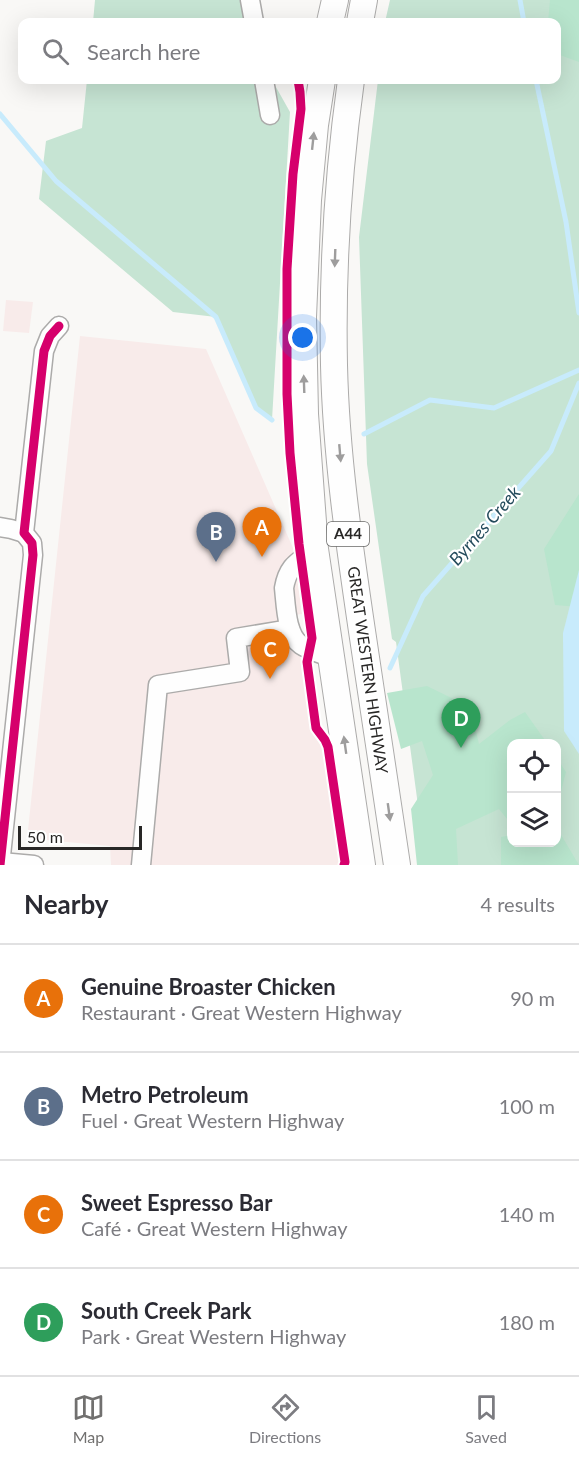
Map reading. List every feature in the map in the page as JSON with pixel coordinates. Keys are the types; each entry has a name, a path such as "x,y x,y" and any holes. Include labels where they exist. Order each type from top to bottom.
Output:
{"highway":[{"path":"331,18 335,0"},
{"path":"361,18 364,0"},
{"name":"GREAT WESTERN HIGHWAY","path":"321,84 308,200 303,317 305,414 315,549 362,865"},
{"name":"GREAT WESTERN HIGHWAY","path":"350,84 344,128 335,258 334,365 337,422 349,544 397,865"}],"street":[{"path":"250,0 253,18"},
{"path":"265,84 270,115"},
{"path":"24,533 44,351 50,336 59,326"},
{"path":"0,527 24,533 32,543 33,555 1,863 34,865"},
{"path":"315,549 290,568 285,581 290,629 292,636 301,646 332,658"},
{"path":"141,865 158,685 240,672 236,638 290,629"}],"shaded area":[{"path":"6,300 33,302 29,333 3,331"},
{"path":"80,336 206,349 293,548 302,614 294,615 311,731 323,749 341,865 111,865 110,846 35,839 28,830"}],"green space":[{"path":"95,0 240,0 245,18 93,18"},
{"path":"390,0 579,0 579,865 426,865 396,642 392,639 367,464 359,237 378,84 561,84 561,18 386,18"},
{"path":"550,0 579,0 579,62 561,55 561,18 548,18"},
{"path":"87,84 274,84 290,112 272,420 256,408 216,317 173,312 39,199 46,141 82,128"},
{"path":"579,494 579,607 555,605 544,549"},
{"path":"427,686 470,707 479,744 510,720 525,712 544,739 507,739 507,819 499,809 456,829 458,865 417,865 411,809 433,775 422,741 401,749 387,693"},
{"path":"561,764 566,772 561,791"},
{"path":"561,835 579,865 501,865 501,837 507,836 507,847 561,847"}],"water":[{"path":"579,570 579,754 564,731 563,633"}],"waterway":[{"name":"Byrnes Creek","path":"520,0 523,18"},
{"name":"Byrnes Creek","path":"537,84 566,222 579,313"},
{"path":"0,114 56,181 216,317 256,408 272,420"},
{"path":"364,434 430,400 494,408 579,370"},
{"name":"Byrnes Creek","path":"390,668 423,596 551,451 579,383"}],"cycle path":[{"path":"299,84 301,109 293,174 287,269 287,394 290,453 299,544 312,638 307,662 316,728 328,747 344,865"},
{"path":"0,865 33,555 32,543 24,533 44,351 50,336 59,326"}],"place":[{"name":"Genuine Broaster Chicken","path":"262,557"},
{"name":"Metro Petroleum","path":"216,562"},
{"name":"Sweet Espresso Bar","path":"270,679"},
{"name":"South Creek Park","path":"461,748"}]}
